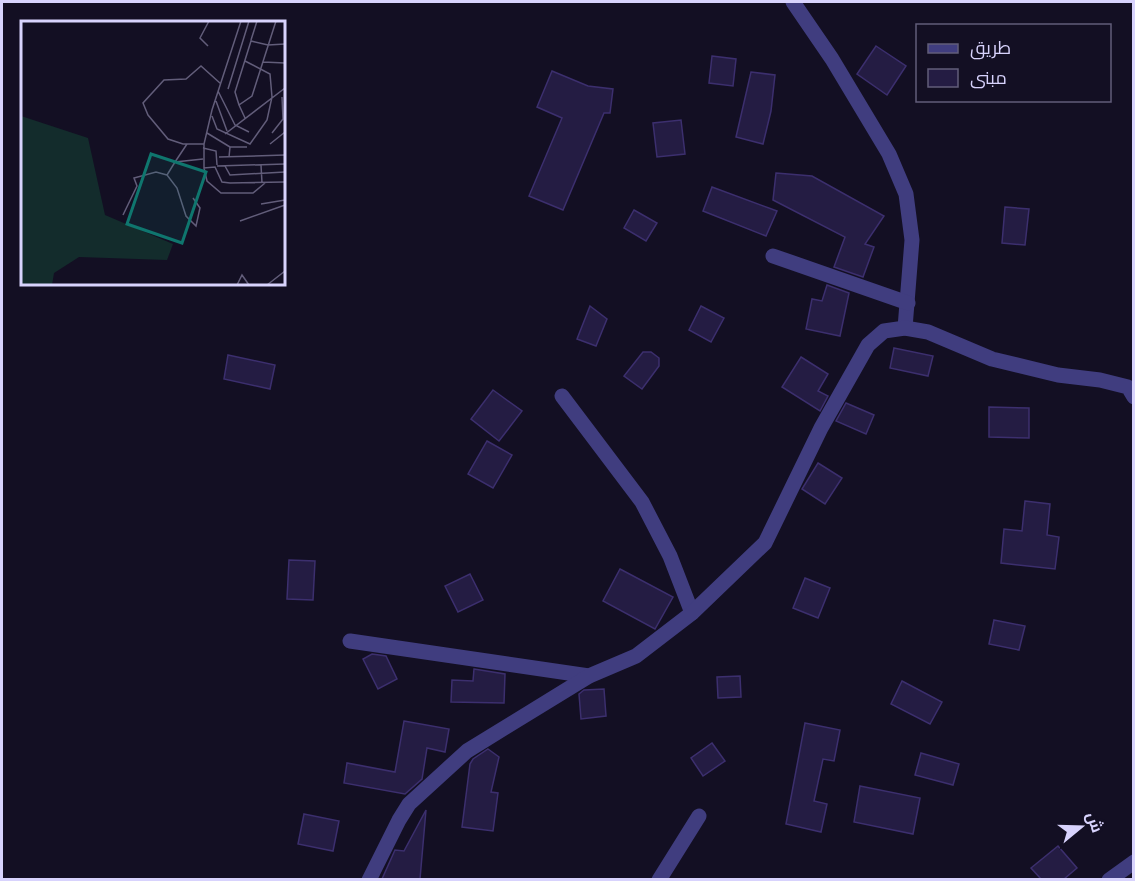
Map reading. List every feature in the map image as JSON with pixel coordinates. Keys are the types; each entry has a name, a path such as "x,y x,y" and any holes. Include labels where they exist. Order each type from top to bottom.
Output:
{"street":[{"path":"793,2 832,59 883,144 906,194 912,240 905,328"},
{"path":"773,256 908,303"},
{"path":"369,879 409,804 467,751 589,676 636,656 692,613 765,543 821,429 868,345 884,332 905,328 928,332 992,359 1058,375 1100,380 1132,390"},
{"path":"562,396 642,502 670,556 692,613"},
{"path":"350,641 589,676"},
{"path":"659,879 699,816"},
{"path":"1109,879 1134,862"}],"building":[{"path":"876,46 906,66 887,95 857,74"},
{"path":"712,56 736,59 733,86 709,83"},
{"path":"552,71 588,86 613,89 610,113 604,113 563,210 529,196 562,118 537,107"},
{"path":"751,72 775,75 771,111 763,144 736,137"},
{"path":"681,120 685,154 657,157 653,123"},
{"path":"776,173 812,176 884,216 865,244 874,247 863,277 834,267 845,237 773,200"},
{"path":"712,187 777,211 766,236 703,211"},
{"path":"1005,207 1029,209 1025,245 1002,243"},
{"path":"634,210 657,223 646,241 624,228"},
{"path":"827,285 849,293 840,336 806,329 812,299 822,301"},
{"path":"590,306 607,319 596,346 577,339"},
{"path":"701,306 724,318 711,342 689,330"},
{"path":"894,348 933,356 928,376 890,368"},
{"path":"643,352 651,352 659,358 659,366 642,389 624,376"},
{"path":"228,355 275,365 270,389 224,379"},
{"path":"801,357 828,374 818,391 828,396 820,411 782,387"},
{"path":"493,390 522,411 499,441 471,419"},
{"path":"846,403 874,415 866,434 836,421"},
{"path":"989,407 1029,408 1029,438 989,437"},
{"path":"487,441 512,455 493,488 468,474"},
{"path":"818,463 842,478 825,504 802,489"},
{"path":"1025,501 1050,504 1047,535 1059,537 1055,569 1001,563 1004,529 1022,531"},
{"path":"289,560 315,561 313,600 287,599"},
{"path":"620,569 673,597 655,629 603,601"},
{"path":"470,574 483,600 458,612 445,586"},
{"path":"805,578 830,588 818,618 793,608"},
{"path":"994,620 1025,626 1019,650 989,644"},
{"path":"372,654 386,656 397,679 378,689 363,659"},
{"path":"474,669 505,674 504,703 451,702 452,680 473,681"},
{"path":"740,676 741,697 718,698 717,677"},
{"path":"902,681 942,702 930,724 891,704"},
{"path":"604,689 606,716 581,719 579,694 584,690"},
{"path":"404,721 449,729 445,752 427,748 422,779 405,794 344,783 347,763 395,772"},
{"path":"805,723 840,730 834,761 823,759 814,801 827,804 821,832 786,824"},
{"path":"712,743 725,761 703,776 691,758"},
{"path":"488,749 499,757 491,792 498,793 493,831 462,827 470,764 473,759"},
{"path":"921,753 959,764 953,785 915,775"},
{"path":"860,786 920,798 913,834 854,822"},
{"path":"426,810 420,879 382,879 395,850 404,851"},
{"path":"304,814 339,821 333,851 298,844"},
{"path":"1058,846 1077,868 1064,879 1041,879 1031,868"}]}
